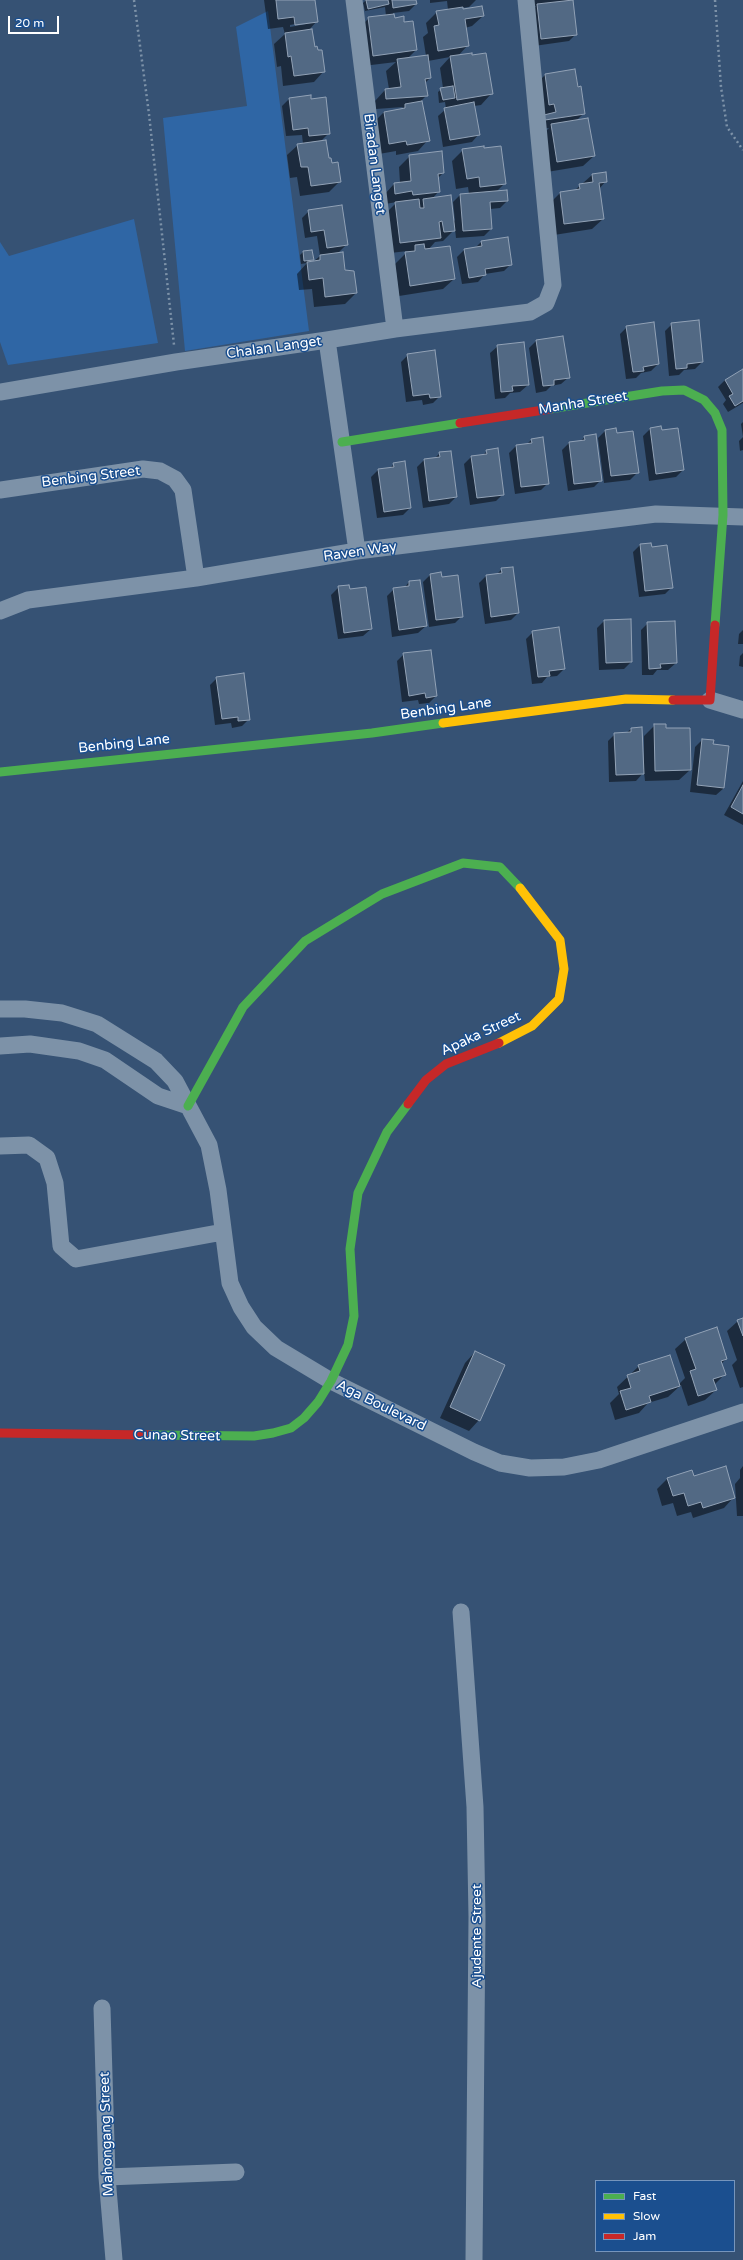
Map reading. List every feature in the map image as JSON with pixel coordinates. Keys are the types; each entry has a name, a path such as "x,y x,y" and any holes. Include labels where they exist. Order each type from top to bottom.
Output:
{"street":[{"name":"Biradan Langet","path":"354,0 395,328"},
{"name":"Chalan Langet","path":"0,392 176,362 327,340 395,328 530,312 546,303 553,284 526,0"},
{"path":"327,340 357,551"},
{"name":"Manha Street","path":"342,442 662,391 684,390 704,400 715,413 722,430 723,515"},
{"name":"Benbing Street","path":"0,490 143,469 160,471 175,479 183,490 196,578"},
{"name":"Raven Way","path":"0,611 28,600 196,578 357,551 656,514 723,515 743,517"},
{"path":"723,515 710,700 743,710"},
{"name":"Benbing Lane","path":"0,772 167,753 372,733 626,699 710,700"},
{"name":"Apaka Street","path":"188,1106 243,1007 268,979 305,941 382,894 422,877 463,863 500,866 522,890 560,940 564,969 559,999 532,1026 503,1041 474,1051 446,1064 426,1080 387,1132 374,1156 358,1193 353,1223 350,1249 354,1316 348,1345 331,1381"},
{"name":"Aga Boulevard","path":"0,1009 25,1009 62,1013 96,1024 156,1061 175,1081 209,1145 218,1190 230,1283 241,1307 254,1328 276,1348 331,1381 474,1452 500,1463 530,1468 564,1466 599,1460 743,1412"},
{"path":"0,1046 30,1044 79,1050 105,1060 158,1096 188,1106"},
{"path":"0,1146 29,1145 46,1158 55,1183 61,1246 76,1259 223,1232"},
{"name":"Cunao Street","path":"0,1433 210,1436 254,1436 274,1434 291,1428 304,1418 318,1402 331,1381"},
{"name":"Ajudente Street","path":"461,1612 475,1807 477,1918 474,2260"},
{"name":"Mahongang Street","path":"102,2008 107,2177 114,2260"},
{"path":"107,2177 236,2172"}],"path":[{"path":"134,0 149,114 176,362"},
{"path":"715,0 721,87 727,127 743,150"}],"shaded area":[{"path":"268,11 309,331 185,351 163,118 247,106 236,27"},
{"path":"134,219 158,343 8,365 0,342 0,242 9,256"}],"building":[{"path":"276,0 315,0 318,22 295,25 294,17 278,19"},
{"path":"366,0 388,0 389,4 368,9"},
{"path":"392,0 416,0 417,4 393,8"},
{"path":"573,0 577,35 541,39 537,4"},
{"path":"482,6 484,16 465,19 469,46 438,51 434,26 439,25 436,11"},
{"path":"394,14 395,18 404,16 404,22 413,21 417,50 373,56 368,17"},
{"path":"312,29 315,47 317,46 318,50 322,50 325,72 294,76 291,56 288,57 285,33"},
{"path":"472,53 472,55 486,53 493,94 457,100 450,56"},
{"path":"428,55 431,78 425,79 428,96 386,99 385,89 401,87 397,59"},
{"path":"575,69 578,87 581,86 585,114 545,120 544,115 556,112 554,104 549,105 545,74"},
{"path":"453,86 455,98 443,100 440,88"},
{"path":"311,95 311,99 326,97 330,134 309,136 308,128 293,130 289,98"},
{"path":"422,101 430,141 407,145 406,141 389,144 384,112 405,108 405,104"},
{"path":"474,102 480,135 450,140 444,108"},
{"path":"588,118 595,156 557,162 551,124"},
{"path":"326,140 329,158 331,158 332,163 338,162 341,182 311,186 308,167 301,167 297,144"},
{"path":"484,146 484,148 501,146 506,184 480,187 479,177 467,179 462,149"},
{"path":"442,151 444,173 438,174 440,192 413,195 412,191 395,194 394,183 411,181 409,155"},
{"path":"606,172 607,182 599,183 604,219 564,224 560,192 580,189 579,184 593,182 592,174"},
{"path":"507,190 508,201 490,202 492,229 463,231 460,194"},
{"path":"451,195 455,231 444,232 442,221 439,222 441,238 400,243 395,202 419,199 420,208 424,208 423,199"},
{"path":"342,205 348,245 327,248 324,230 311,232 308,210"},
{"path":"508,237 512,265 485,269 486,275 469,278 464,249 482,246 481,241"},
{"path":"424,244 425,249 450,246 455,279 410,286 405,252 415,251 415,245"},
{"path":"312,250 314,260 304,261 303,251"},
{"path":"343,252 345,270 354,271 357,293 325,297 323,278 309,280 307,262 320,260 320,255"},
{"path":"699,320 703,362 687,364 687,368 676,369 671,323"},
{"path":"654,322 659,364 643,367 644,371 633,372 626,326"},
{"path":"563,336 570,378 554,380 554,385 543,386 536,340"},
{"path":"524,342 529,385 512,386 513,391 501,392 497,345"},
{"path":"435,350 441,397 430,398 429,394 413,396 407,354"},
{"path":"743,369 743,401 735,406 729,396 733,394 725,380"},
{"path":"661,426 662,430 678,428 684,470 656,474 650,428"},
{"path":"616,428 617,433 633,431 639,473 611,476 605,430"},
{"path":"596,434 602,481 574,484 569,442 585,440 584,436"},
{"path":"543,437 549,484 521,487 516,445 532,443 531,439"},
{"path":"498,448 504,495 477,498 471,456 487,454 486,450"},
{"path":"451,451 457,497 429,501 424,459 440,457 439,452"},
{"path":"405,461 411,508 384,512 378,469 394,467 393,463"},
{"path":"651,543 652,547 667,545 673,588 645,591 640,544"},
{"path":"513,567 519,613 491,617 486,575 502,573 501,568"},
{"path":"441,572 442,577 458,575 463,617 436,620 430,574"},
{"path":"420,580 427,626 399,630 393,588 409,586 409,581"},
{"path":"349,585 350,589 366,587 372,629 344,633 338,586"},
{"path":"631,619 632,662 606,663 604,620"},
{"path":"675,621 677,663 660,664 661,668 649,669 647,622"},
{"path":"559,627 565,669 549,671 550,676 538,677 532,631"},
{"path":"431,650 437,696 426,698 425,693 409,696 403,653"},
{"path":"244,673 250,720 238,721 238,717 222,719 216,677"},
{"path":"654,724 666,724 666,728 690,728 691,770 655,771"},
{"path":"642,727 644,774 616,775 614,733 631,732 631,728"},
{"path":"702,739 714,740 713,744 729,746 724,788 697,785"},
{"path":"743,785 743,814 731,807"},
{"path":"743,1318 743,1336 737,1320"},
{"path":"717,1327 727,1359 721,1361 726,1375 713,1379 717,1390 698,1396 690,1371 696,1369 685,1338"},
{"path":"475,1351 505,1365 480,1421 450,1407"},
{"path":"670,1355 680,1386 649,1396 651,1402 626,1410 620,1391 631,1388 627,1375 640,1371 638,1365"},
{"path":"726,1466 735,1498 703,1508 701,1502 688,1506 684,1493 673,1496 667,1478 692,1470 694,1476"}],"traffic: fast":[{"path":"550,409 662,391 684,390 704,400 715,413 722,430 723,515 715,625"},
{"path":"342,442 460,423"},
{"path":"0,772 372,733 443,723"},
{"path":"188,1106 243,1007 305,941 382,894 463,863 500,867 520,888"},
{"path":"150,1435 254,1436 273,1433 291,1428 304,1418 318,1402 331,1381 348,1345 354,1316 350,1249 358,1193 387,1132 408,1104"}],"traffic: slow":[{"path":"443,723 626,699 673,700"},
{"path":"499,1043 532,1026 559,999 564,969 560,940 520,888"}],"traffic: jam":[{"path":"460,423 550,409"},
{"path":"673,700 710,700 715,625"},
{"path":"408,1104 426,1080 446,1064 499,1043"},
{"path":"0,1433 150,1435"}]}
